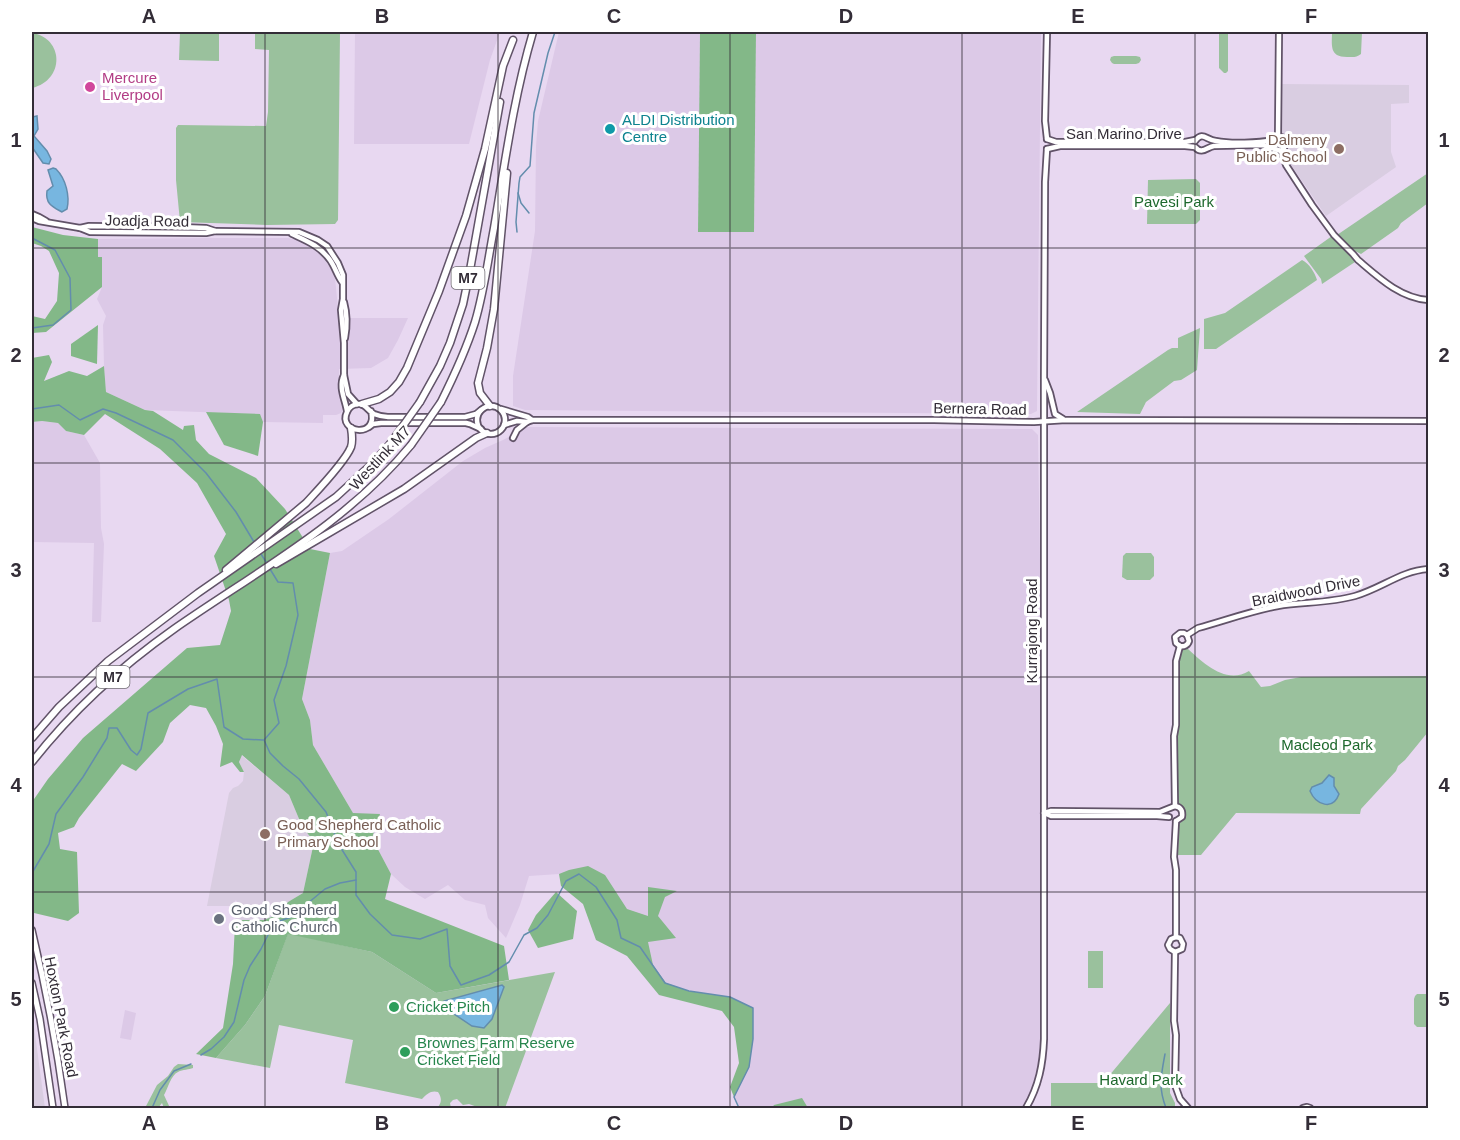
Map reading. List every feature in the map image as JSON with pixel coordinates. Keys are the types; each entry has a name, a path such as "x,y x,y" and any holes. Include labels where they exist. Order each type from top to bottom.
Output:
{"highway":[{"name":"Westlink M7","path":"32,738 59,707 108,661 198,593 313,514 355,481 390,444 420,402 446,353 463,304 504,80 516,32"},
{"name":"Westlink M7","path":"32,762 68,718 137,656 323,528 366,494 411,446 441,402 470,338 482,296 521,76 535,32"},
{"path":"490,406 480,393 478,383 494,309 507,169 522,85 535,32"},
{"path":"359,404 385,396 399,382 432,309 466,216 487,140 503,66 513,40"},
{"path":"198,593 306,503 349,450 352,440 351,428"},
{"path":"234,589 404,489 484,431"}],"main road":[{"path":"1047,32 1045,121 1047,139 1051,139 1051,146"},
{"path":"1273,148 1279,32"},
{"path":"1202,136 1216,142 1260,141 1282,137 1286,142 1281,151 1263,146 1209,147 1202,151 1195,147 1195,140 1202,136"},
{"name":"Kurrajong Road","path":"1026,1108 1038,1080 1043,1051 1045,182 1051,146 1044,147 1044,140 1047,139"},
{"path":"1208,139 1209,147"},
{"name":"San Marino Drive","path":"1051,146 1195,140"},
{"name":"San Marino Drive","path":"1051,146 1195,147"},
{"path":"1281,151 1290,171 1339,241 1358,260 1400,292 1428,300"},
{"name":"Joadja Road","path":"32,214 46,221"},
{"name":"Joadja Road","path":"32,218 90,232 299,232 327,246 341,270 342,282"},
{"name":"Joadja Road","path":"290,233 322,250 342,282"},
{"path":"342,282 346,310 344,375 348,394 359,404 367,407 376,415 388,417 465,417 490,406 501,409 505,417 504,425 497,433 484,431 466,423 381,423 360,430 351,428 346,420 347,411 341,381 344,375"},
{"path":"1044,378 1055,414 1066,420"},
{"path":"347,411 359,404"},
{"name":"Bernera Road","path":"501,409 528,417 530,421"},
{"path":"481,410 478,418 479,426 484,431"},
{"path":"368,427 372,420 371,411"},
{"name":"Bernera Road","path":"504,425 517,421 1428,421"},
{"path":"513,438 517,430 530,421"},
{"name":"Braidwood Drive","path":"1187,635 1198,628 1274,607 1356,596 1405,573 1428,569"},
{"path":"1182,632 1187,635 1188,643 1184,647 1179,646 1175,641 1176,635 1182,632"},
{"path":"1169,817 1168,813 1172,808 1176,661 1179,646"},
{"path":"1044,813 1051,811 1160,812 1179,808 1182,817 1176,821"},
{"path":"1044,813 1051,816 1157,816 1169,817 1176,821"},
{"path":"1176,821 1174,855 1176,937"},
{"name":"Hoxton Park Road","path":"32,930 52,1022 65,1108"},
{"path":"1176,937 1183,944 1182,949 1176,952 1171,951 1168,945 1171,939 1176,937"},
{"path":"1176,952 1175,1085 1180,1099 1188,1108"},
{"name":"Hoxton Park Road","path":"32,983 40,1019 53,1108"},
{"path":"1303,1108 1310,1108"}],"shaded area":[{"path":"355,32 500,32 490,60 469,144 354,144"},
{"path":"559,32 700,32 698,232 754,231 756,32 1041,32 1037,411 1031,414 525,410 513,406 513,376 535,231 538,121"},
{"name":"Dalmeny Public School","path":"1281,84 1409,85 1409,103 1391,104 1391,152 1396,167 1326,216 1291,165 1287,151 1288,139 1281,132"},
{"path":"288,238 298,240 318,251 330,267 335,278 339,318 408,318 388,358 371,368 339,369 339,387 344,407 341,413 323,415 323,423 263,422 259,414 145,410 106,392 103,325 106,316 97,299 102,287 102,257 98,257 98,239"},
{"path":"32,422 58,423 66,431 84,435 100,463 101,528 104,544 101,622 92,622 94,543 32,542"},
{"path":"527,427 1032,429 1038,435 1044,813 1041,1071 1025,1108 739,1108 734,1097 749,1067 730,997 689,991 665,983 559,874 529,876 506,938 488,918 485,905 465,900 448,885 425,899 405,887 391,874 372,838 353,813 313,745 310,720 302,699 330,553 342,551 389,519 463,461"},
{"name":"Good Shepherd Catholic Primary School","path":"241,755 289,795 302,826 314,842 303,893 288,902 274,916 264,920 242,920 235,924 236,900 231,906 207,906 229,793 243,781 244,772 239,762"},
{"path":"125,1010 136,1013 131,1040 120,1038"},
{"path":"32,1013 33,1019 45,1108 32,1108"}],"green space":[{"path":"180,32 219,32 219,61 179,60"},
{"path":"255,32 340,32 338,220 335,224 267,225 180,222 176,180 176,128 178,125 266,126 269,50 255,49"},
{"path":"700,32 756,32 754,232 698,232"},
{"path":"1219,32 1228,32 1228,71 1226,73 1219,68"},
{"path":"1332,32 1362,32 1361,54 1353,57 1334,53"},
{"path":"32,33 43,36 50,43 55,50 56,59 55,68 50,77 43,84 32,88"},
{"path":"1114,56 1136,56 1141,60 1136,64 1114,64 1110,60"},
{"path":"1428,173 1428,203 1361,254 1353,250 1337,235"},
{"name":"Pavesi Park","path":"1196,179 1200,183 1200,220 1196,224 1147,224 1148,180"},
{"path":"32,227 63,235 98,239 98,257 102,257 102,287 46,332 32,333 32,316 45,319 57,301 59,273 49,251 32,243"},
{"path":"1332,236 1355,262 1322,284 1321,279 1304,256"},
{"path":"1302,260 1307,263 1317,280 1216,349 1204,349 1204,319 1225,313"},
{"path":"98,325 97,364 71,356 71,344"},
{"path":"1200,328 1197,370 1181,380 1174,381 1146,402 1140,414 1077,412 1168,350 1178,348 1178,338"},
{"path":"49,355 52,362 44,381 69,371 87,376 104,366 106,392 145,410 153,411 183,430 184,426 194,425 196,440 209,454 256,478 285,509 310,549 330,553 302,699 310,720 313,745 353,813 380,814 372,838 391,874 385,899 504,946 509,980 436,993 372,952 288,934 265,996 245,1025 216,1058 196,1054 223,1028 233,964 235,924 242,920 264,920 274,916 288,902 303,893 314,842 302,826 289,795 242,755 239,762 244,772 240,772 232,762 220,767 223,744 216,726 206,708 190,705 170,723 163,742 136,771 122,764 74,827 58,833 60,849 77,852 79,913 68,921 34,913 32,903 32,802 48,779 83,738 187,648 220,645 231,611 214,556 226,534 197,483 160,449 105,414 84,435 66,431 58,423 32,422 32,358"},
{"path":"206,412 260,414 263,422 258,456 224,445"},
{"path":"1126,553 1151,553 1154,557 1154,576 1150,580 1127,580 1122,577 1123,556"},
{"name":"Macleod Park","path":"1187,648 1208,666 1223,674 1240,675 1249,671 1261,687 1301,677 1428,676 1428,732 1361,809 1360,814 1236,813 1201,855 1178,855 1179,824 1185,814 1178,803 1179,654"},
{"path":"588,866 605,875 627,909 648,916 648,887 677,891 665,897 658,916 676,938 648,942 653,965 666,983 689,991 730,997 753,1008 753,1039 749,1067 734,1097 730,1087 739,1063 734,1027 722,1011 659,995 627,956 596,940 583,904 561,886 559,874"},
{"path":"556,892 577,911 573,939 538,948 528,930 536,915"},
{"path":"288,933 372,952 436,993 555,972 505,1108 463,1105 457,1099 450,1103 451,1108 437,1108 441,1100 438,1092 431,1092 422,1099 345,1083 353,1040 279,1025 270,1068 216,1058 245,1025 265,996"},
{"path":"1088,951 1103,951 1103,988 1088,988"},
{"path":"1417,994 1428,994 1428,1027 1417,1027 1414,1024 1414,999"},
{"name":"Havard Park","path":"1170,1003 1170,1093 1175,1108 1051,1108 1051,1083 1103,1083"},
{"path":"178,1064 193,1065 193,1068 178,1072 172,1079 164,1095 170,1108 164,1108 162,1103 158,1108 145,1108 157,1085"},
{"path":"802,1098 808,1108 772,1108 774,1105"}],"water":[{"path":"37,116 38,129 34,136 47,151 51,159 49,164 43,163 32,147 32,117"},
{"path":"53,168 59,173 66,188 67,209 62,212 50,204 47,199 47,191 53,186 48,170"},
{"path":"1329,775 1334,778 1334,786 1339,794 1333,803 1324,804 1316,800 1310,791"},
{"path":"502,985 504,987 492,1019 484,1028 472,1026 442,1006 444,1001"}],"waterway":[{"path":"517,232 520,177 530,166 534,113 555,32"},
{"path":"518,193 521,203 529,213"},
{"path":"32,238 55,250 70,278 71,310 53,325 32,328"},
{"path":"32,409 59,405 80,420 103,409 173,440 206,473 236,512 254,542"},
{"path":"261,554 268,565"},
{"path":"270,569 278,582 293,583 298,615 286,666 274,700 279,723 264,740 270,753 299,779 326,812 339,845 356,872 356,895 370,914 392,935 420,939 447,929 450,966 461,985 489,975 509,962 524,935 537,928 548,915 566,881 579,874 596,887 617,920 621,938 640,947 665,983 689,991 730,997 753,1008 753,1039 749,1067 734,1097 739,1108"},
{"path":"32,873 49,844 56,814 83,777 107,738 109,728 117,728 131,750 137,755 141,749 148,713 188,689 217,679 224,727 243,739 263,740"},
{"path":"201,1055 224,1037 234,1022 244,980 274,923 291,917 325,889 356,880"},
{"path":"1165,1054 1161,1081 1166,1108"},
{"path":"152,1108 160,1090 174,1071 191,1064"},
{"path":"795,1108 802,1108"}],"place":[{"name":"Mercure Liverpool","path":"90,87"},
{"name":"ALDI Distribution Centre","path":"610,129"},
{"name":"Dalmeny Public School","path":"1339,149"},
{"name":"Good Shepherd Catholic Primary School","path":"265,834"},
{"name":"Good Shepherd Catholic Church","path":"219,919"},
{"name":"Cricket Pitch","path":"394,1007"},
{"name":"Brownes Farm Reserve Cricket Field","path":"405,1052"}]}
